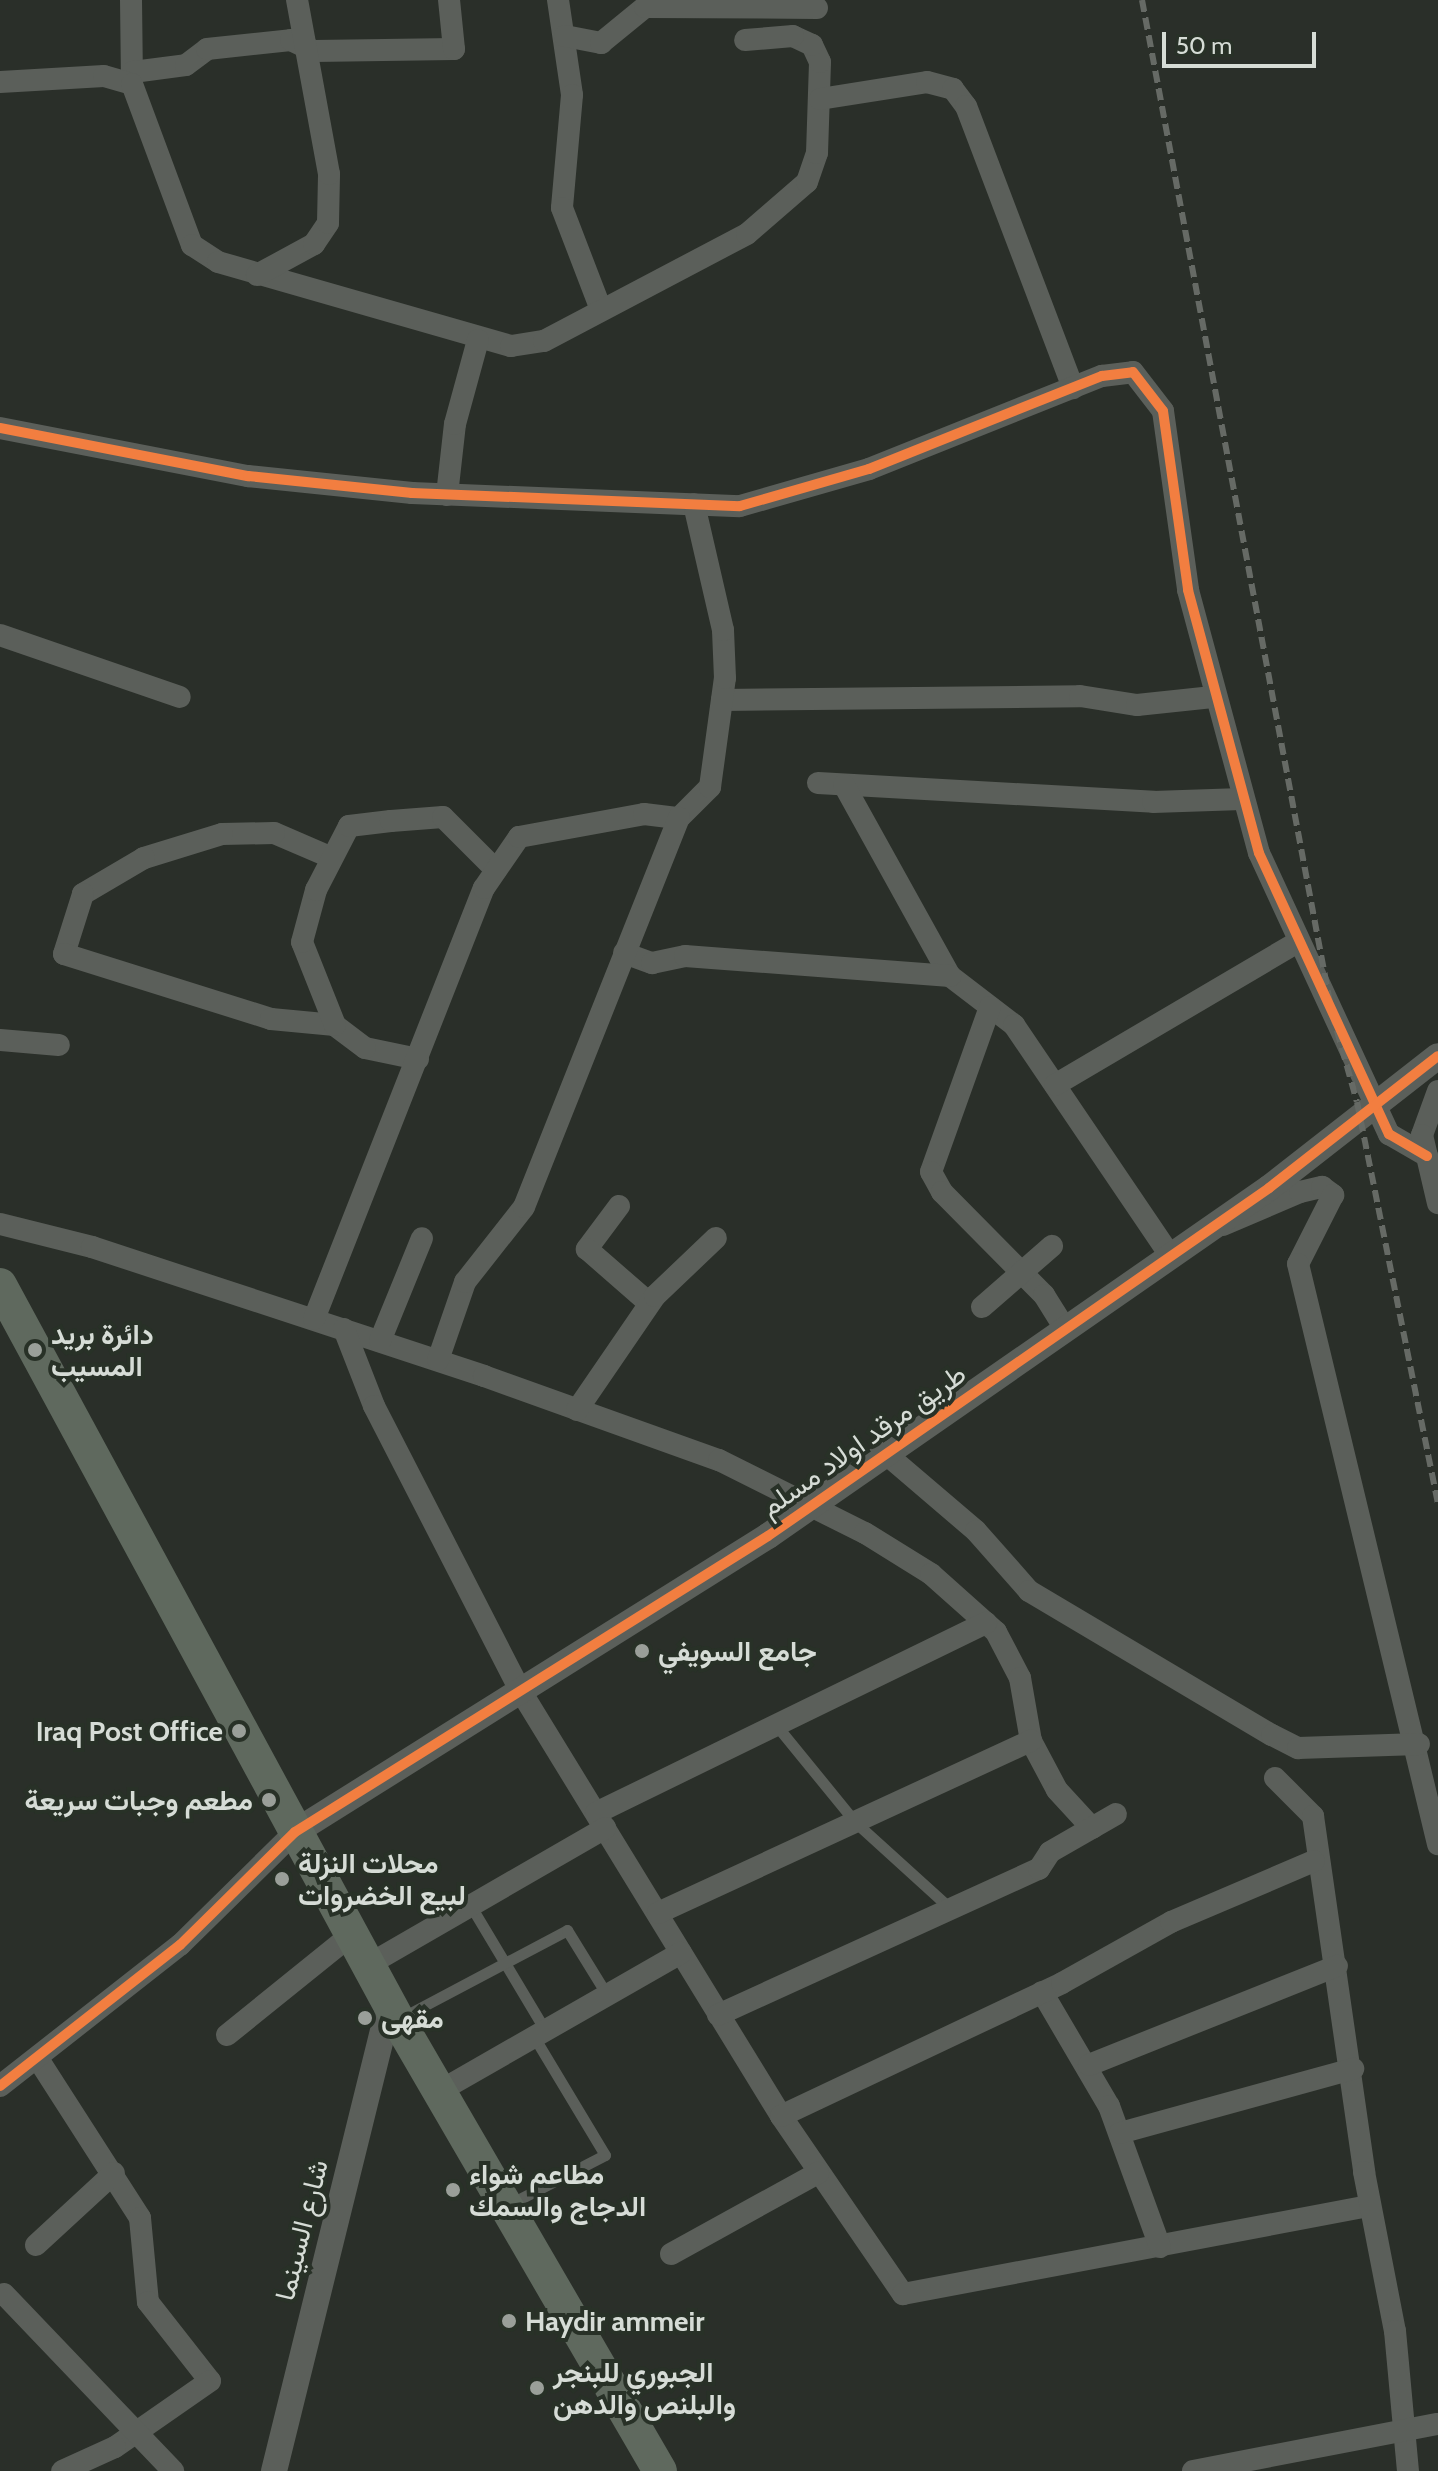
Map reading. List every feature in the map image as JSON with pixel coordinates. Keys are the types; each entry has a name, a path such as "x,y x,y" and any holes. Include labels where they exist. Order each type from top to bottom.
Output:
{"main road":[{"path":"0,1285 438,2092 508,2205 660,2471"}],"street":[{"path":"131,0 132,78 192,245 257,275 478,340 511,346 544,341 600,307 747,234 807,182 817,153 820,99 817,4 645,7 601,43 565,36"},
{"path":"257,275 314,244 328,223 329,174 302,45 297,0"},
{"path":"0,82 104,76 132,78 186,65 207,49 302,45 454,49 449,0"},
{"path":"558,0 572,95 562,208 600,307"},
{"path":"745,40 793,36 812,45 820,62"},
{"path":"820,99 927,82 953,89 1040,289 1073,388"},
{"path":"447,495 455,424 478,340"},
{"path":"0,428 248,476 447,495 740,506 869,469 1073,388 1133,372 1163,411 1188,590 1213,697 1242,799 1299,941 1389,1134 1427,1156"},
{"path":"438,1360 465,1282 524,1207 679,818 710,787 722,700 723,630 694,504"},
{"path":"0,635 180,697"},
{"path":"722,700 1080,696 1137,705 1213,697"},
{"path":"818,783 1153,802 1242,799"},
{"path":"844,785 950,976 1014,1025 1170,1255"},
{"path":"314,1319 496,870 519,837 644,814 679,818"},
{"path":"418,1059 365,1048 335,1025 302,942 330,857 349,826 443,817 496,870"},
{"path":"330,857 261,833 222,834 144,858 83,894 64,954 271,1019 335,1025"},
{"path":"1055,1085 1299,941"},
{"path":"624,953 652,963 685,956 950,976"},
{"path":"990,1007 931,1172 942,1192 1017,1269 1065,1328"},
{"path":"0,1040 59,1045"},
{"name":"طريق مرقد اولاد مسلم","path":"295,1832 807,1509 1269,1188 1438,1056"},
{"path":"1438,1091 1422,1135 1438,1203"},
{"path":"1208,1229 1300,1192 1322,1187 1333,1195 1298,1264 1419,1744 1430,1766 1438,1844"},
{"path":"619,1206 587,1249 649,1303"},
{"path":"0,1224 314,1319 719,1460 807,1509 865,1533 931,1574 986,1623 1020,1678 1031,1741 1057,1790 1092,1828"},
{"path":"380,1341 422,1238"},
{"path":"577,1410 649,1303 716,1238"},
{"path":"982,1307 1017,1269 1052,1246"},
{"path":"344,1329 374,1406 520,1690 781,2116 903,2294 1370,2206"},
{"path":"886,1454 976,1531 1029,1591 1272,1735 1298,1748 1419,1744"},
{"path":"368,1965 472,1908 600,1821 774,1722 986,1623"},
{"path":"658,1913 1031,1741"},
{"path":"1275,1778 1313,1816 1314,1861 1337,1966 1370,2206 1395,2331 1408,2471"},
{"path":"718,2015 1039,1869 1050,1852 1116,1814"},
{"path":"4,2076 38,2059 180,1945 295,1832"},
{"path":"781,2116 1042,1992 1171,1922 1314,1861"},
{"path":"227,2035 351,1935"},
{"path":"438,2092 681,1953"},
{"path":"1089,2065 1337,1966"},
{"path":"1042,1992 1089,2065 1120,2133 1160,2247"},
{"name":"شارع السينما","path":"274,2471 394,2011"},
{"path":"38,2059 114,2173 140,2218 148,2302 210,2381 136,2433 62,2471"},
{"path":"1120,2133 1353,2069"},
{"path":"36,2245 114,2173"},
{"path":"671,2254 818,2173"},
{"path":"4,2294 173,2471"},
{"path":"1193,2471 1438,2424"}],"lane":[{"path":"774,1722 855,1822 951,1909"},
{"path":"472,1908 505,1964 605,2155 508,2205"},
{"path":"394,2011 505,1964 567,1930 607,1995"}],"railway":[{"path":"1142,0 1332,1013 1357,1102 1438,1504"}],"cycle path":[{"path":"0,428 248,476 412,493 740,506 869,469 1102,376 1133,372 1163,411 1188,590 1259,853 1389,1134 1427,1156"},
{"path":"0,2086 180,1945 295,1832 768,1536 1269,1188 1438,1056"}],"place":[{"name":"دائرة بريد المسيب","path":"35,1350"},
{"name":"جامع السويفي","path":"642,1651"},
{"name":"Iraq Post Office","path":"239,1731"},
{"name":"مطعم وجبات سريعة","path":"269,1800"},
{"name":"محلات النزلة لبيع الخضروات","path":"282,1879"},
{"name":"مقهى","path":"365,2018"},
{"name":"مطاعم شواء الدجاج والسمك","path":"453,2190"},
{"name":"Haydir ammeir","path":"509,2321"},
{"name":"الجبوري للبنجر والبلنص والدهن","path":"537,2388"}]}
